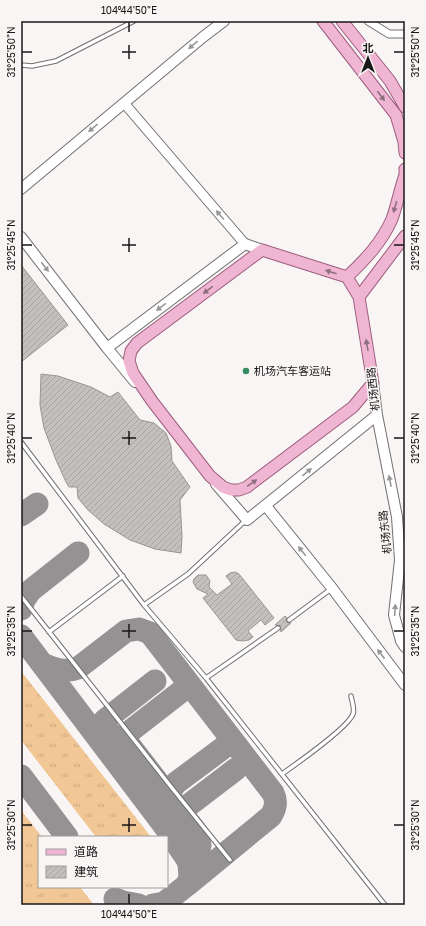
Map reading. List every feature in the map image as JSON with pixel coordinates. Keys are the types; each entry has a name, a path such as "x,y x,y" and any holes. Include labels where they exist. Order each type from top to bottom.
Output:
{"main road":[{"path":"21,189 203,36 224,21"},
{"path":"323,21 396,115 404,142 405,153"},
{"path":"342,21 390,81 405,107"},
{"path":"346,277 379,243 391,220 405,175 405,169"},
{"path":"107,348 245,244 346,277 359,296 405,236"},
{"path":"21,237 195,459 247,520"},
{"path":"262,250 138,343 132,351 129,361 133,373 210,476 224,487 231,490 239,490 247,487 353,407 374,383"},
{"name":"机场西路","path":"247,520 377,415 374,383 359,296"},
{"name":"机场东路","path":"377,415 397,517 400,560 394,615 401,641 405,646"},
{"path":"266,506 332,588 405,685"}],"street":[{"path":"368,21 388,34 405,34"},
{"path":"124,103 245,244"}],"lane":[{"path":"21,65 32,66 56,61 134,21"},
{"path":"21,442 144,605 206,678 385,905"},
{"path":"144,605 188,574 247,520"},
{"path":"49,632 123,576"},
{"path":"289,620 332,588"},
{"path":"21,596 230,860"},
{"path":"206,678 278,628"},
{"path":"282,774 320,746 350,721 354,710 351,696"}],"green space":[{"path":"21,671 150,836 95,836 21,740"},
{"path":"21,810 41,836 38,836 38,888 81,888 94,905 21,905"}],"building":[{"path":"21,265 68,325 21,362"},
{"path":"41,374 58,376 91,387 110,397 118,392 140,420 154,423 166,433 171,446 172,461 190,487 180,500 182,536 181,553 155,549 130,540 104,524 88,510 78,498 77,487 69,487 56,460 44,428 40,405"},
{"path":"235,572 239,574 274,618 265,625 261,620 248,631 253,637 249,640 236,640 203,598 208,594 197,589 193,582 198,575 206,575 210,581 209,587 217,595 232,584 226,576"},
{"path":"285,616 287,618 287,622 291,623 281,632 280,626 275,625"}],"taxiway":[{"path":"21,515 37,504"},
{"path":"21,609 24,600 30,591 78,553"},
{"path":"43,664 60,670 78,668 126,631 139,629 150,633 273,793 275,804 271,816 187,885"},
{"path":"21,636 166,828 187,859 190,877 187,885 164,903 153,905"},
{"path":"99,739 101,726 105,720 155,681"},
{"path":"124,755 125,740 129,732 183,690"},
{"path":"93,731 112,735 127,742 197,833 200,845 197,861"},
{"path":"166,808 168,794 176,783 227,745"},
{"path":"173,823 181,811 236,769"},
{"path":"21,776 66,836"},
{"path":"115,899 139,905"}],"place":[{"name":"机场汽车客运站","path":"246,371"}]}
